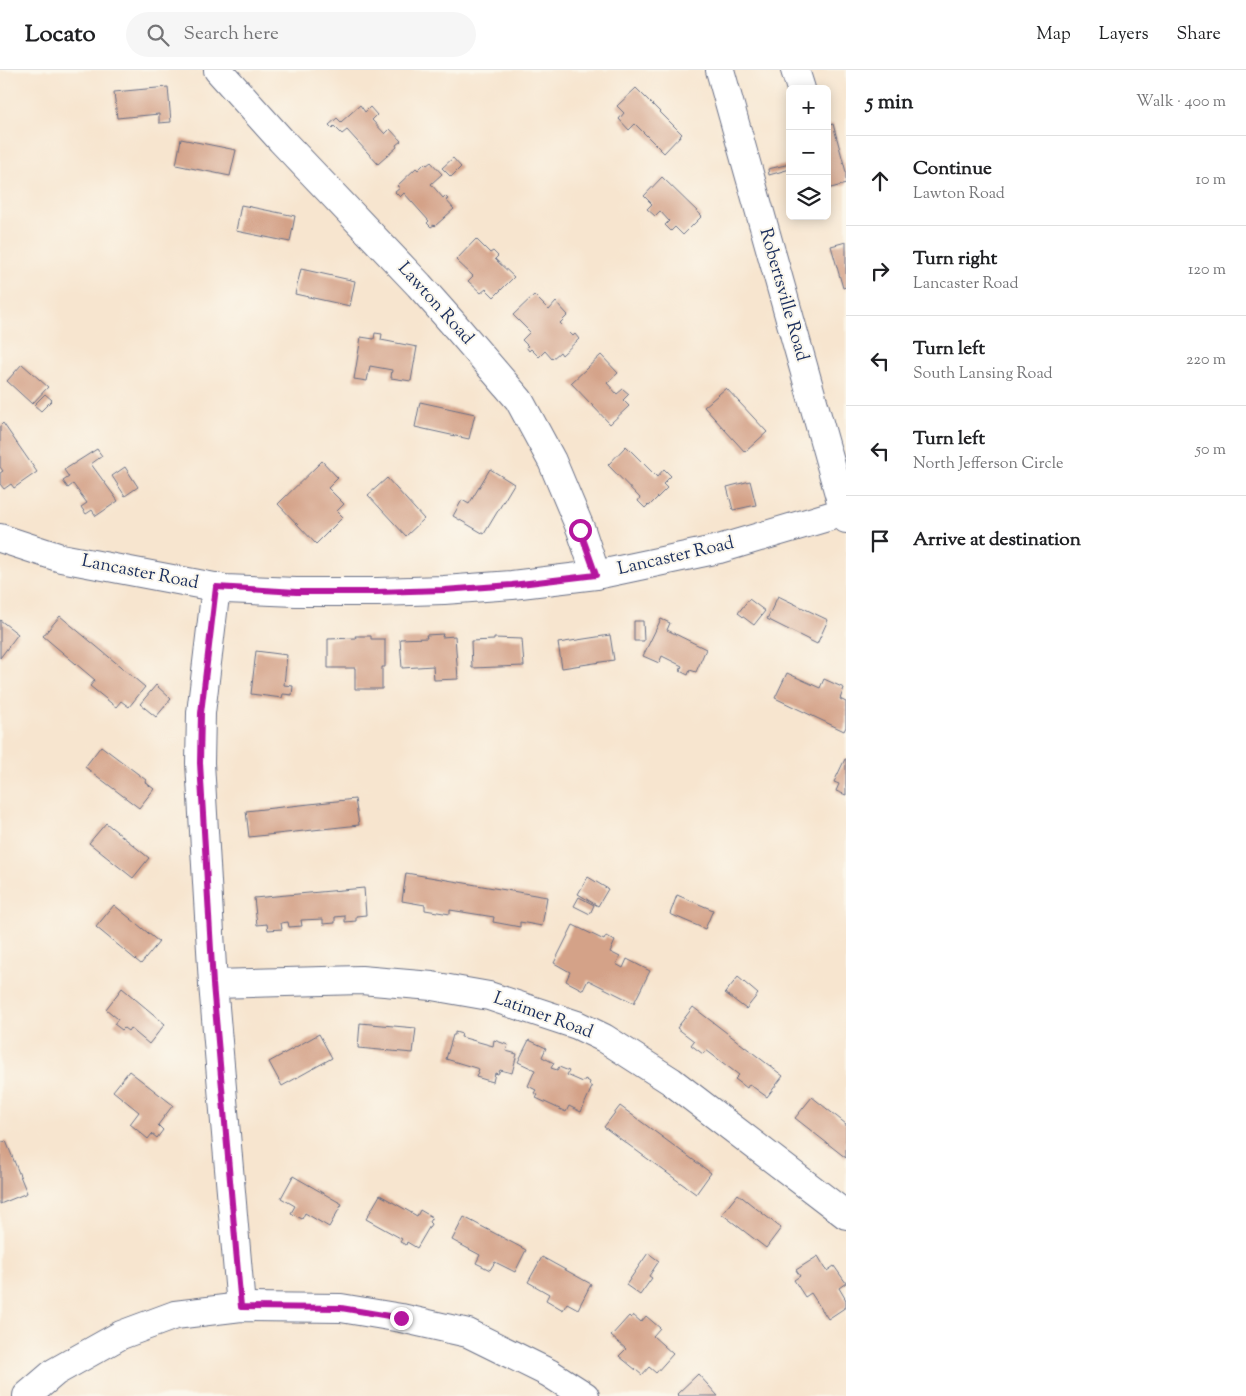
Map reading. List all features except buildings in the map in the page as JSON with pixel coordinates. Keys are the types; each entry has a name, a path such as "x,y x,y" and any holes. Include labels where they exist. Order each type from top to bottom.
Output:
{"street":[{"name":"Lawton Road","path":"218,70 281,140 419,285 519,400 552,461 596,575"},
{"path":"795,70 800,85"},
{"name":"Robertsville Road","path":"722,71 838,462 845,516"},
{"name":"Lancaster Road","path":"0,538 62,558 216,587 296,592 405,591 512,585 596,575 719,549 845,516"},
{"path":"216,587 201,713 200,763 213,984 241,1307"},
{"name":"Latimer Road","path":"213,984 361,980 432,986 489,996 577,1025 604,1038 671,1082 846,1215"},
{"path":"27,1396 55,1372 122,1335 175,1315 241,1307 341,1308 401,1318 468,1333 550,1373 585,1396"}],"route":[{"path":"401,1318 341,1308 241,1307 213,984 200,763 201,713 216,587 296,592 444,590 512,585 596,575 580,530"}]}
